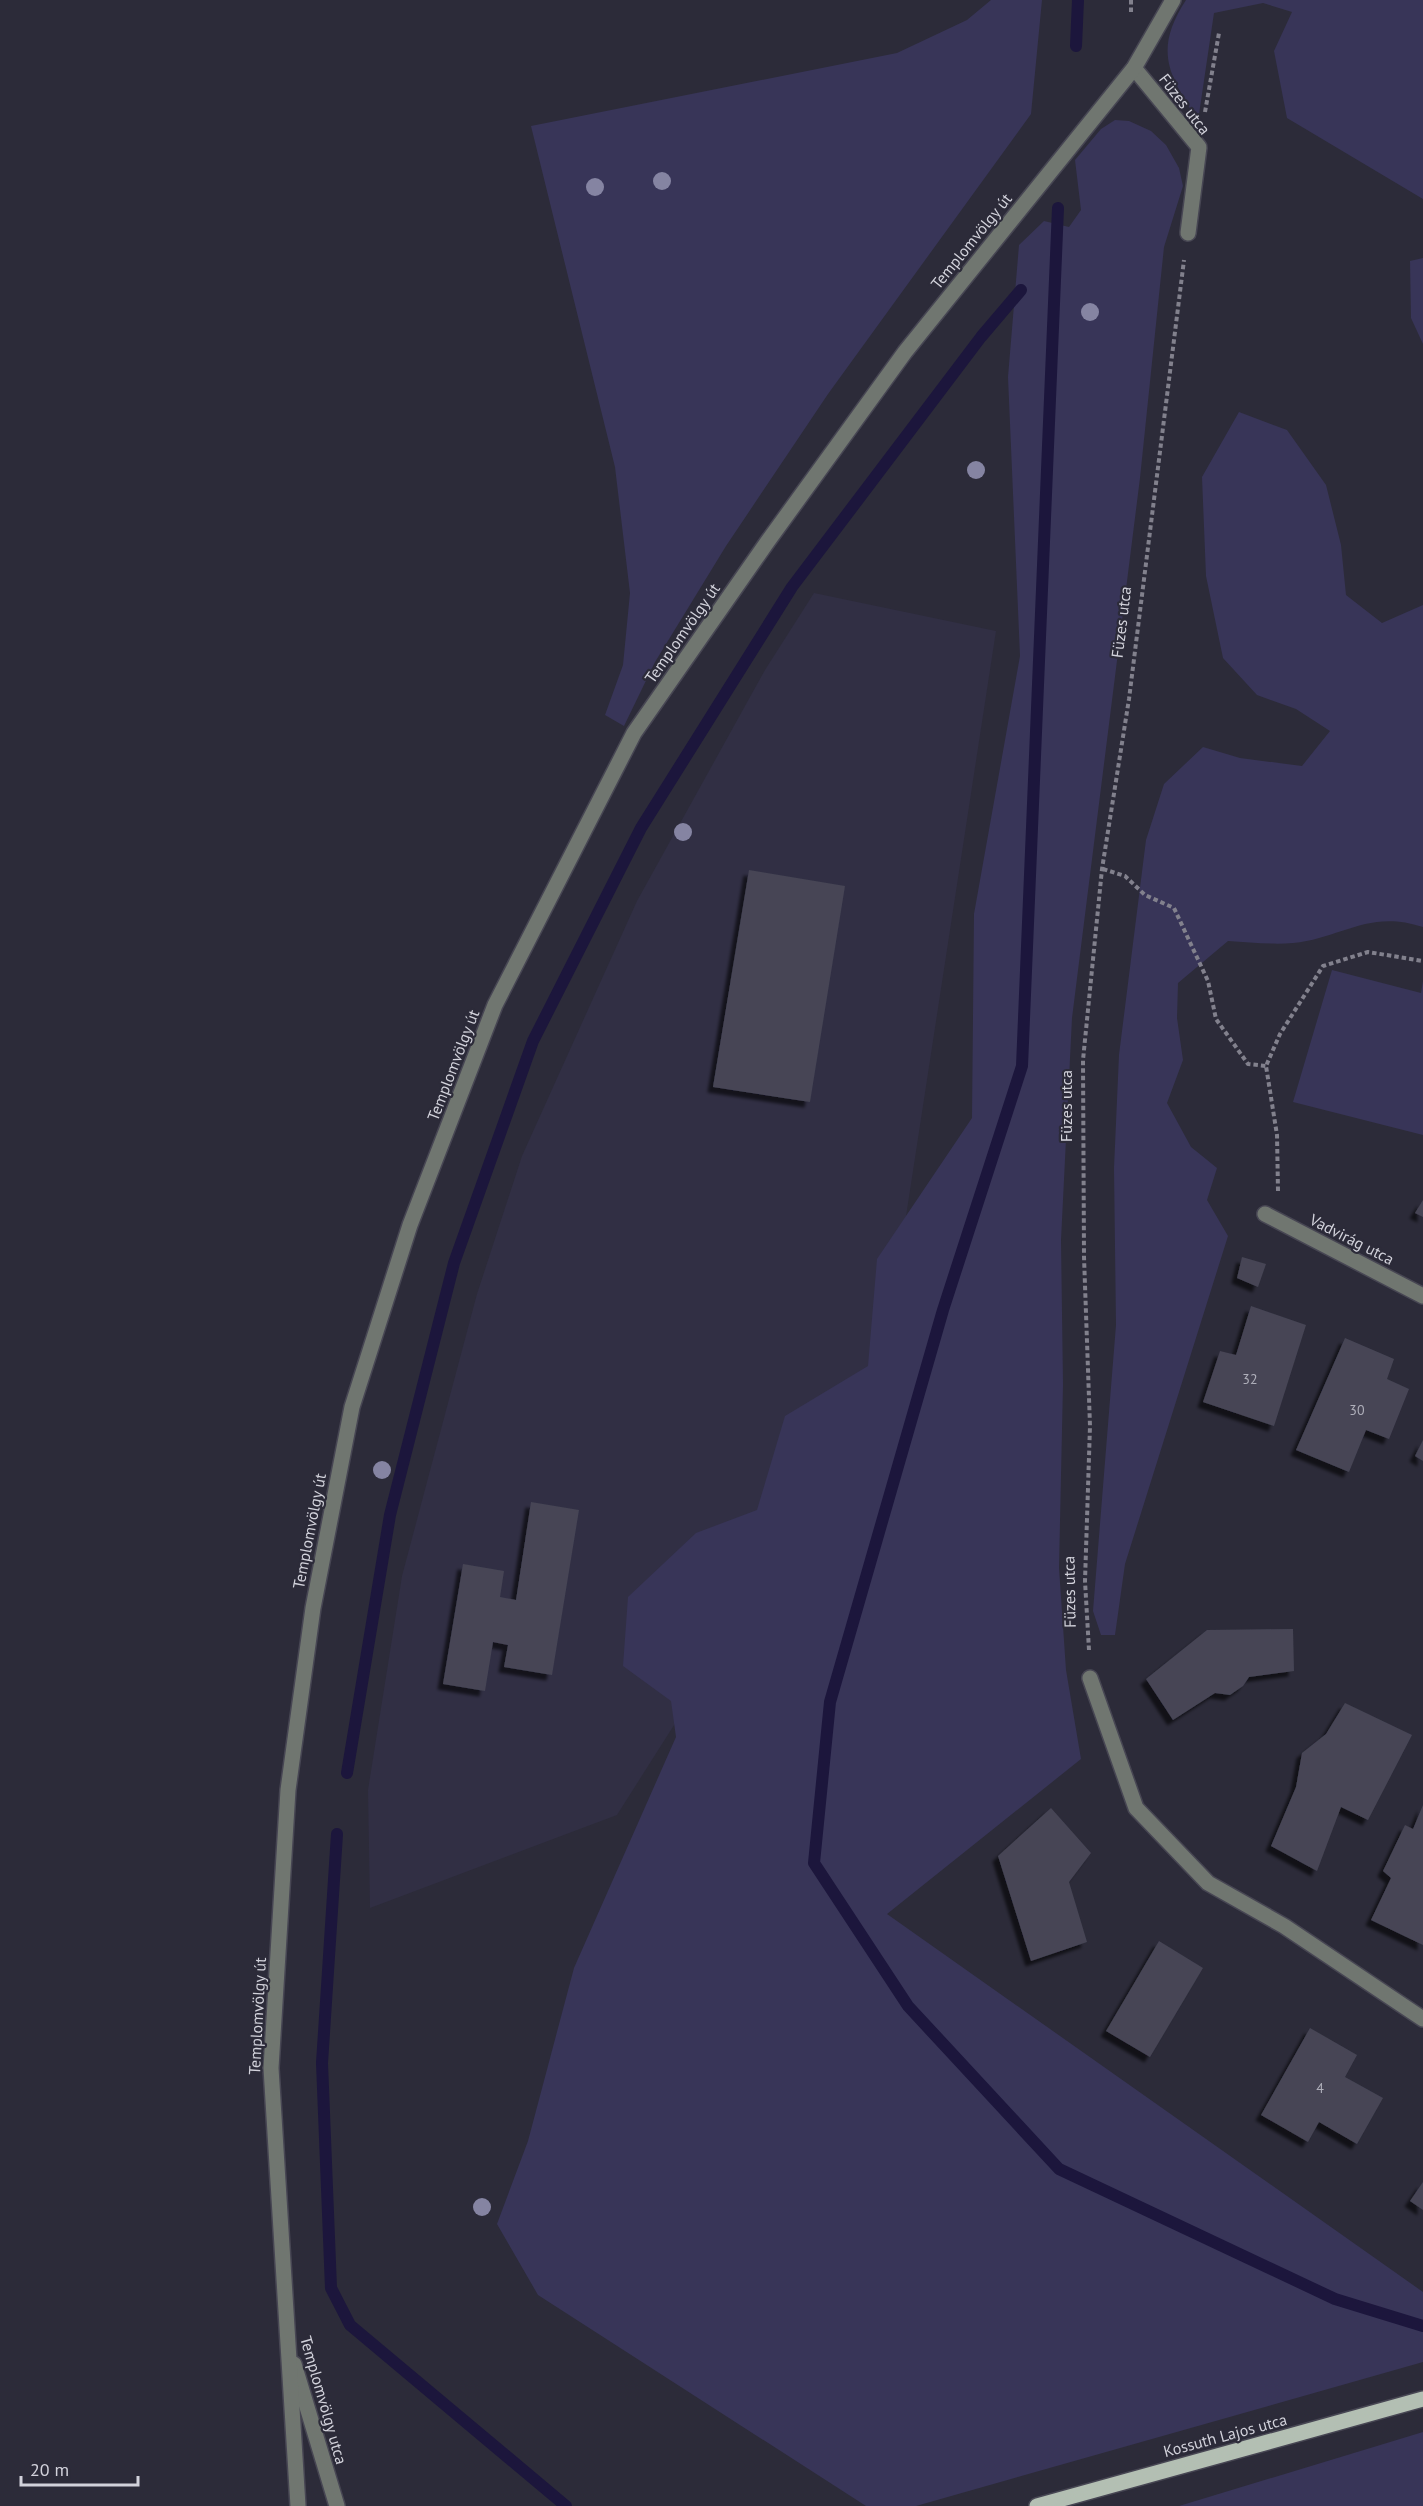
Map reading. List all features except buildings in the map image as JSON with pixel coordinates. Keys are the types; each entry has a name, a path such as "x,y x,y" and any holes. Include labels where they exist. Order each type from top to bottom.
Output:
{"main road":[{"name":"Kossuth Lajos utca","path":"1036,2506 1423,2399"}],"street":[{"name":"Templomvölgy út","path":"285,2332 271,2068 288,1790 313,1608 352,1407 410,1225 495,1005 634,733 768,541 905,352 1134,68 1173,0"},
{"name":"Füzes utca","path":"1134,68 1198,147 1188,233"},
{"name":"Vadvirág utca","path":"1265,1214 1423,1296"},
{"path":"1090,1678 1136,1808 1208,1883 1284,1926 1423,2019"},
{"name":"Templomvölgy utca","path":"285,2332 298,2506"},
{"name":"Templomvölgy utca","path":"285,2332 337,2506"}],"path":[{"path":"1198,147 1219,33"},
{"name":"Füzes utca","path":"1090,1678 1085,1581 1090,1426 1084,1257 1083,1060 1102,869 1130,699 1188,233"},
{"path":"1102,869 1125,876 1145,895 1174,908 1208,981 1216,1019 1248,1064 1266,1066"},
{"path":"1279,1221 1277,1135 1266,1066 1280,1034 1323,966 1368,952 1423,961"}],"shaded area":[{"path":"991,0 1042,0 1031,114 828,394 726,546 655,662 624,726 605,715 623,665 630,593 615,467 531,126 897,53 967,20"},
{"path":"1186,0 1423,0 1423,199 1287,118 1274,51 1292,12 1263,3 1214,13 1198,121 1179,90 1169,62 1170,34"},
{"path":"1115,120 1129,121 1151,131 1166,145 1179,168 1183,186 1164,247 1140,478 1072,1018 1061,1240 1063,1384 1059,1568 1066,1670 1081,1759 887,1914 1423,2292 1423,2362 916,2506 866,2506 538,2295 497,2224 528,2141 574,1968 676,1737 671,1701 623,1666 628,1597 696,1533 757,1510 785,1416 868,1366 877,1259 972,1118 974,914 1020,656 1008,377 1019,245 1044,221 1069,227 1081,210 1075,160 1101,129"},
{"path":"1423,258 1423,344 1411,318 1410,261"},
{"path":"1239,412 1287,430 1326,485 1341,545 1346,595 1382,623 1423,605 1423,927 1404,922 1387,921 1356,926 1326,936 1293,943 1228,941 1178,983 1177,1018 1183,1060 1167,1103 1191,1147 1217,1168 1207,1200 1228,1236 1125,1564 1115,1635 1101,1635 1093,1611 1116,1325 1114,1168 1119,1055 1146,840 1164,784 1203,747 1240,758 1302,766 1330,731 1296,709 1257,695 1223,658 1206,576 1202,477"},
{"path":"814,593 996,631 877,1405 617,1815 370,1908 368,1790 402,1576 477,1294 522,1156 637,901 765,670"},
{"path":"1332,970 1421,993 1423,981 1423,1135 1293,1102"},
{"path":"1423,2432 1423,2506 1179,2506"}],"waterway":[{"path":"1076,46 1078,0"},
{"path":"1058,208 1022,1066 943,1310 830,1702 814,1863 908,2006 1059,2169 1335,2299 1423,2326"},
{"path":"347,1773 390,1515 454,1263 533,1041 641,828 792,587 981,337 1021,290"},
{"path":"337,1834 322,2063 331,2288 350,2325 566,2506"}]}
